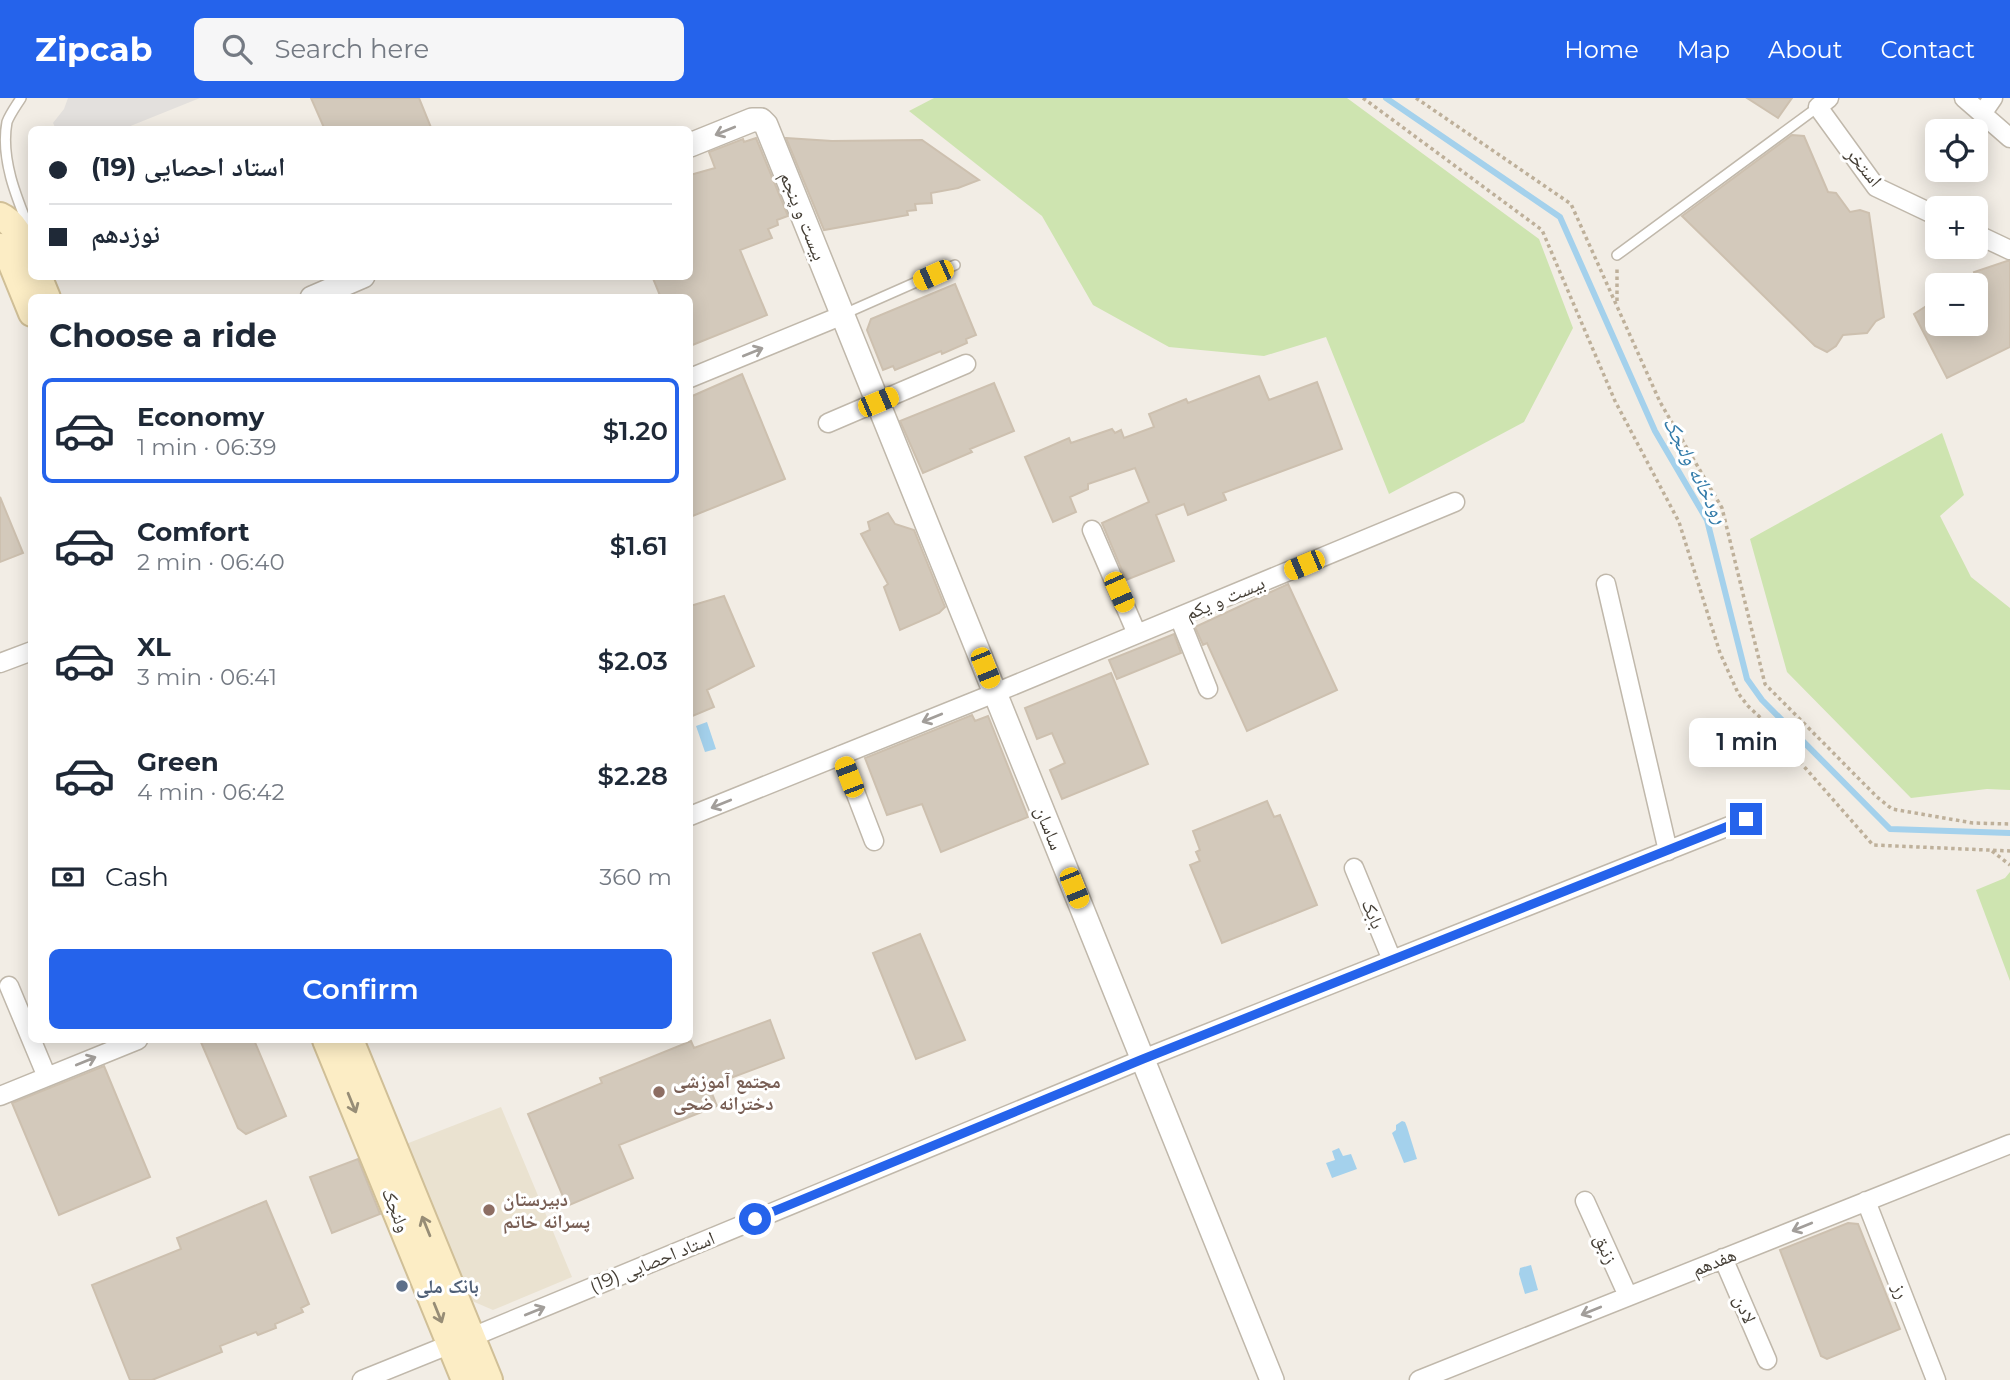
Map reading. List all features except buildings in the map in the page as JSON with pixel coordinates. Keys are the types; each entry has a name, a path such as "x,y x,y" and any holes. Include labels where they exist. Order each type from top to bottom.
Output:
{"main road":[{"path":"0,216 17,232 14,256 28,300"},
{"name":"ولنجک","path":"327,1043 461,1340 489,1380"},
{"name":"ولنجک","path":"351,1043 461,1340 466,1380"}],"street":[{"path":"1964,98 2010,138"},
{"path":"1982,114 1993,98"},
{"name":"استخر","path":"1824,103 1876,187 1925,210"},
{"name":"بیست و پنجم","path":"693,144 752,120 761,120 766,125 843,315"},
{"path":"1988,240 2010,250"},
{"path":"321,294 354,280"},
{"path":"693,377 843,315"},
{"name":"ساسان","path":"843,315 1272,1380"},
{"path":"828,423 966,364"},
{"name":"بیست و یکم","path":"693,815 1455,502"},
{"path":"1092,530 1138,634"},
{"path":"1606,584 1668,850"},
{"path":"1179,617 1208,689"},
{"path":"0,663 28,652"},
{"path":"841,755 874,841"},
{"name":"استاد احصایی (19)","path":"362,1380 1143,1059 1746,819"},
{"name":"بابک","path":"1354,868 1392,960"},
{"path":"9,986 28,1032"},
{"path":"33,1043 47,1077"},
{"path":"0,1096 131,1043"},
{"name":"هفدهم","path":"1419,1380 2010,1144"},
{"name":"زنبق","path":"1585,1201 1628,1296"},
{"name":"رز","path":"1866,1201 1936,1380"},
{"name":"لادن","path":"1723,1258 1767,1360"}],"lane":[{"path":"21,98 7,122 1,144 1,162 28,225"},
{"path":"1617,254 1824,103"},
{"path":"843,315 955,265"}],"path":[{"path":"1363,98 1542,230 1615,401 1679,522 1720,653 1738,692 1748,706 1873,845 2010,851"},
{"path":"1416,98 1571,204 1660,402 1722,508 1765,684 1892,809 1973,823 2010,824"},
{"path":"1617,254 1617,306"},
{"path":"1990,850 2010,865"}],"shaded area":[{"path":"68,98 200,98 130,126 54,126 53,123 64,109"},
{"name":"دبیرستان پسرانه خاتم","path":"501,1107 572,1277 493,1310 472,1301 406,1144"}],"green space":[{"path":"934,98 1347,98 1539,239 1573,328 1524,422 1389,494 1326,337 1264,356 1169,347 1093,305 1042,216 909,111"},
{"path":"1942,433 1964,495 1940,516 1971,577 2010,608 2010,790 1987,789 1911,798 1787,672 1750,539"},
{"path":"2010,872 2010,981 1976,890 2005,878"}],"water":[{"path":"707,722 716,749 705,752 696,726"},
{"path":"1402,1121 1407,1127 1417,1159 1404,1163 1392,1133"},
{"path":"1339,1148 1343,1156 1351,1154 1357,1169 1332,1178 1326,1163 1335,1160 1332,1151"},
{"path":"1531,1265 1538,1290 1525,1294 1519,1274 1520,1268"}],"waterway":[{"name":"رودخانه ولنجک","path":"1386,98 1560,217 1655,431 1707,520 1747,679 1762,700 1890,829 2010,833"}],"place":[{"name":"مجتمع آموزشی دخترانه ضحی","path":"659,1092"},
{"name":"دبیرستان پسرانه خاتم","path":"489,1210"},
{"name":"بانک ملی","path":"402,1286"}],"route":[{"path":"755,1219 1143,1059 1746,819"}]}
